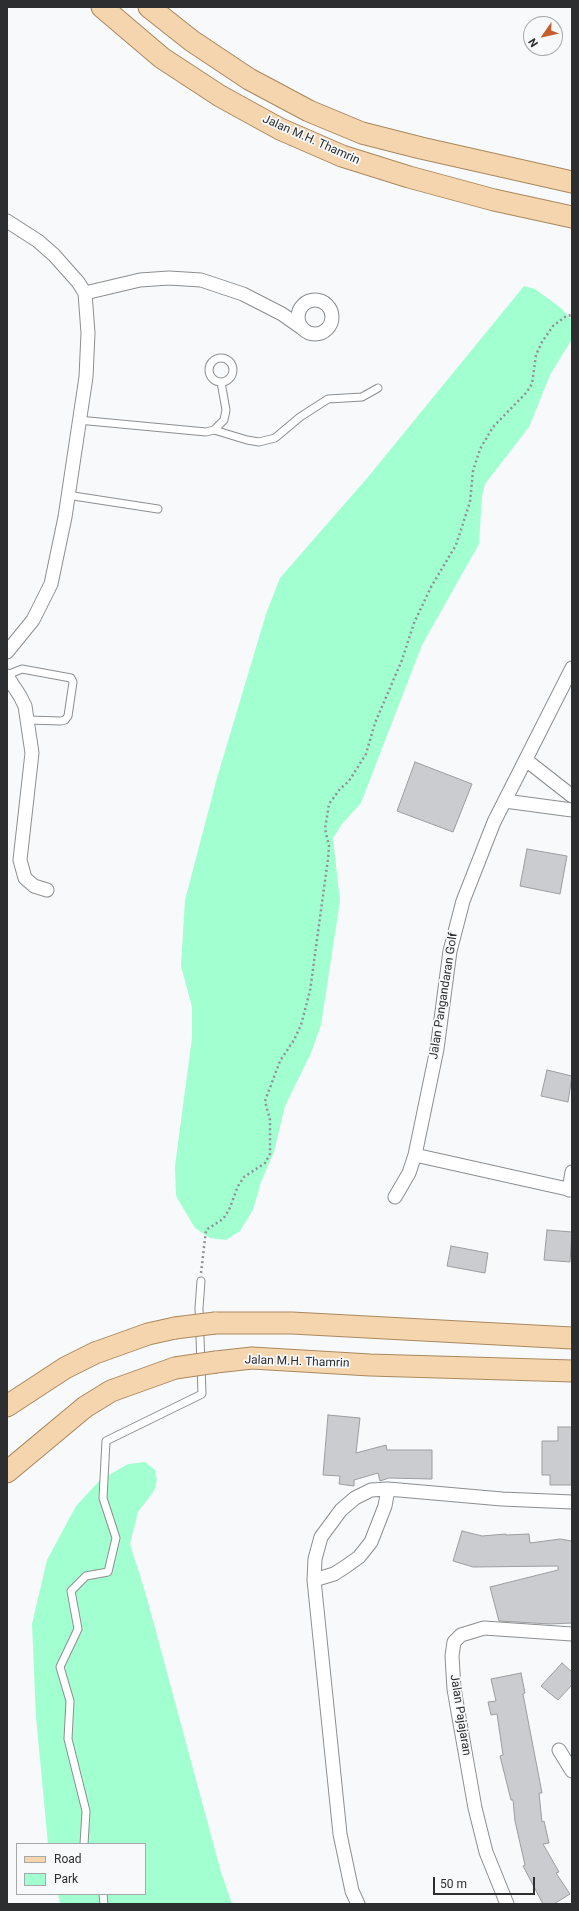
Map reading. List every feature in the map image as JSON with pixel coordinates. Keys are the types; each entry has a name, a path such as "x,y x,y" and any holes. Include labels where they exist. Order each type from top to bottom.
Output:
{"main road":[{"name":"Jalan M.H. Thamrin","path":"102,7 162,58 220,96 280,129 342,156 409,178 494,200 572,217"},
{"path":"149,7 192,41 249,80 309,111 370,134 421,148 572,182"},
{"path":"7,1406 65,1368 95,1352 148,1334 175,1328 214,1323 292,1323 572,1338"},
{"name":"Jalan M.H. Thamrin","path":"7,1472 85,1407 111,1391 175,1368 252,1358 370,1365 572,1371"}],"street":[{"path":"7,221 38,241 54,255 78,282 85,293 87,354 86,377 78,420 60,547 51,584 33,620 7,652"},
{"path":"85,293 140,280 169,278 201,280 243,294 282,314 302,328"},
{"name":"Jalan Pangandaran Golf","path":"395,1197 407,1176 415,1155 437,1049 454,931 485,844 572,668"},
{"path":"7,675 20,696 28,720 32,753 20,860 25,878 34,886 46,890"},
{"path":"526,760 572,796"},
{"path":"505,801 572,810"},
{"path":"415,1155 571,1190 572,1172"},
{"path":"314,1580 334,1574 359,1557 371,1542 385,1506 388,1489"},
{"path":"358,1904 352,1892 340,1834 314,1580 315,1559 321,1537 341,1510 355,1498 371,1490 388,1489 502,1499 572,1502"},
{"name":"Jalan Pajajaran","path":"507,1904 486,1852 475,1808 454,1689 452,1656 454,1642 461,1635 484,1628 572,1634"},
{"path":"559,1750 572,1771"}],"lane":[{"path":"214,430 224,420 226,410 221,382"},
{"path":"78,420 206,432 214,430 259,442 275,438 300,417 328,399 362,397 378,388"},
{"path":"67,495 158,508"},
{"path":"7,675 16,670 22,670 71,678 73,682 68,716 65,720 28,720"},
{"path":"84,1843 86,1811 68,1739 70,1701 60,1667 78,1629 71,1591 86,1576 108,1572 116,1538 103,1498 106,1441 202,1394 199,1308 201,1282"}],"path":[{"path":"201,1282 206,1230 223,1219 229,1210 238,1186 244,1177 265,1163 270,1154 270,1120 265,1101 280,1061 294,1040 301,1025 310,991 328,859 329,846 325,829 329,804 340,789 349,781 366,754 375,723 402,660 414,623 431,587 456,545 470,502 472,471 480,449 493,427 526,393 532,384 536,355 549,331 560,319 572,315"}],"green space":[{"path":"524,286 535,289 561,308 572,320 572,339 550,375 529,427 485,484 482,496 479,544 422,645 361,803 342,824 333,838 340,901 321,1025 311,1053 285,1106 274,1152 261,1182 253,1210 240,1231 226,1240 210,1238 195,1228 176,1196 175,1166 192,1038 192,1007 181,966 185,900 217,778 266,614 280,578 368,477"},
{"path":"145,1462 155,1470 157,1480 154,1491 138,1512 130,1544 146,1595 221,1872 232,1904 60,1904 58,1895 146,1895 146,1843 48,1843 36,1717 32,1624 47,1560 76,1506 100,1480 128,1464"}],"building":[{"path":"415,762 472,784 453,832 397,811"},
{"path":"527,849 567,856 560,894 520,886"},
{"path":"547,1070 572,1076 568,1102 541,1096"},
{"path":"547,1230 572,1232 570,1262 544,1260"},
{"path":"451,1246 488,1253 485,1273 447,1266"},
{"path":"328,1415 360,1418 356,1453 386,1445 387,1450 432,1450 432,1479 389,1478 380,1481 378,1473 354,1480 354,1486 339,1484 340,1476 323,1475"},
{"path":"558,1427 572,1427 572,1485 550,1485 550,1475 542,1475 542,1441 558,1441"},
{"path":"462,1531 482,1536 529,1534 530,1543 560,1539 572,1541 572,1623 550,1624 499,1621 490,1587 558,1570 558,1566 473,1567 453,1561"},
{"path":"562,1663 572,1672 572,1685 558,1700 541,1686"},
{"path":"521,1673 525,1693 523,1694 542,1793 539,1793 542,1822 544,1821 549,1843 543,1844 559,1872 556,1873 570,1894 554,1904 543,1904 523,1866 525,1865 515,1821 513,1800 511,1800 500,1756 503,1755 497,1714 491,1715 488,1702 496,1701 491,1679"}]}
